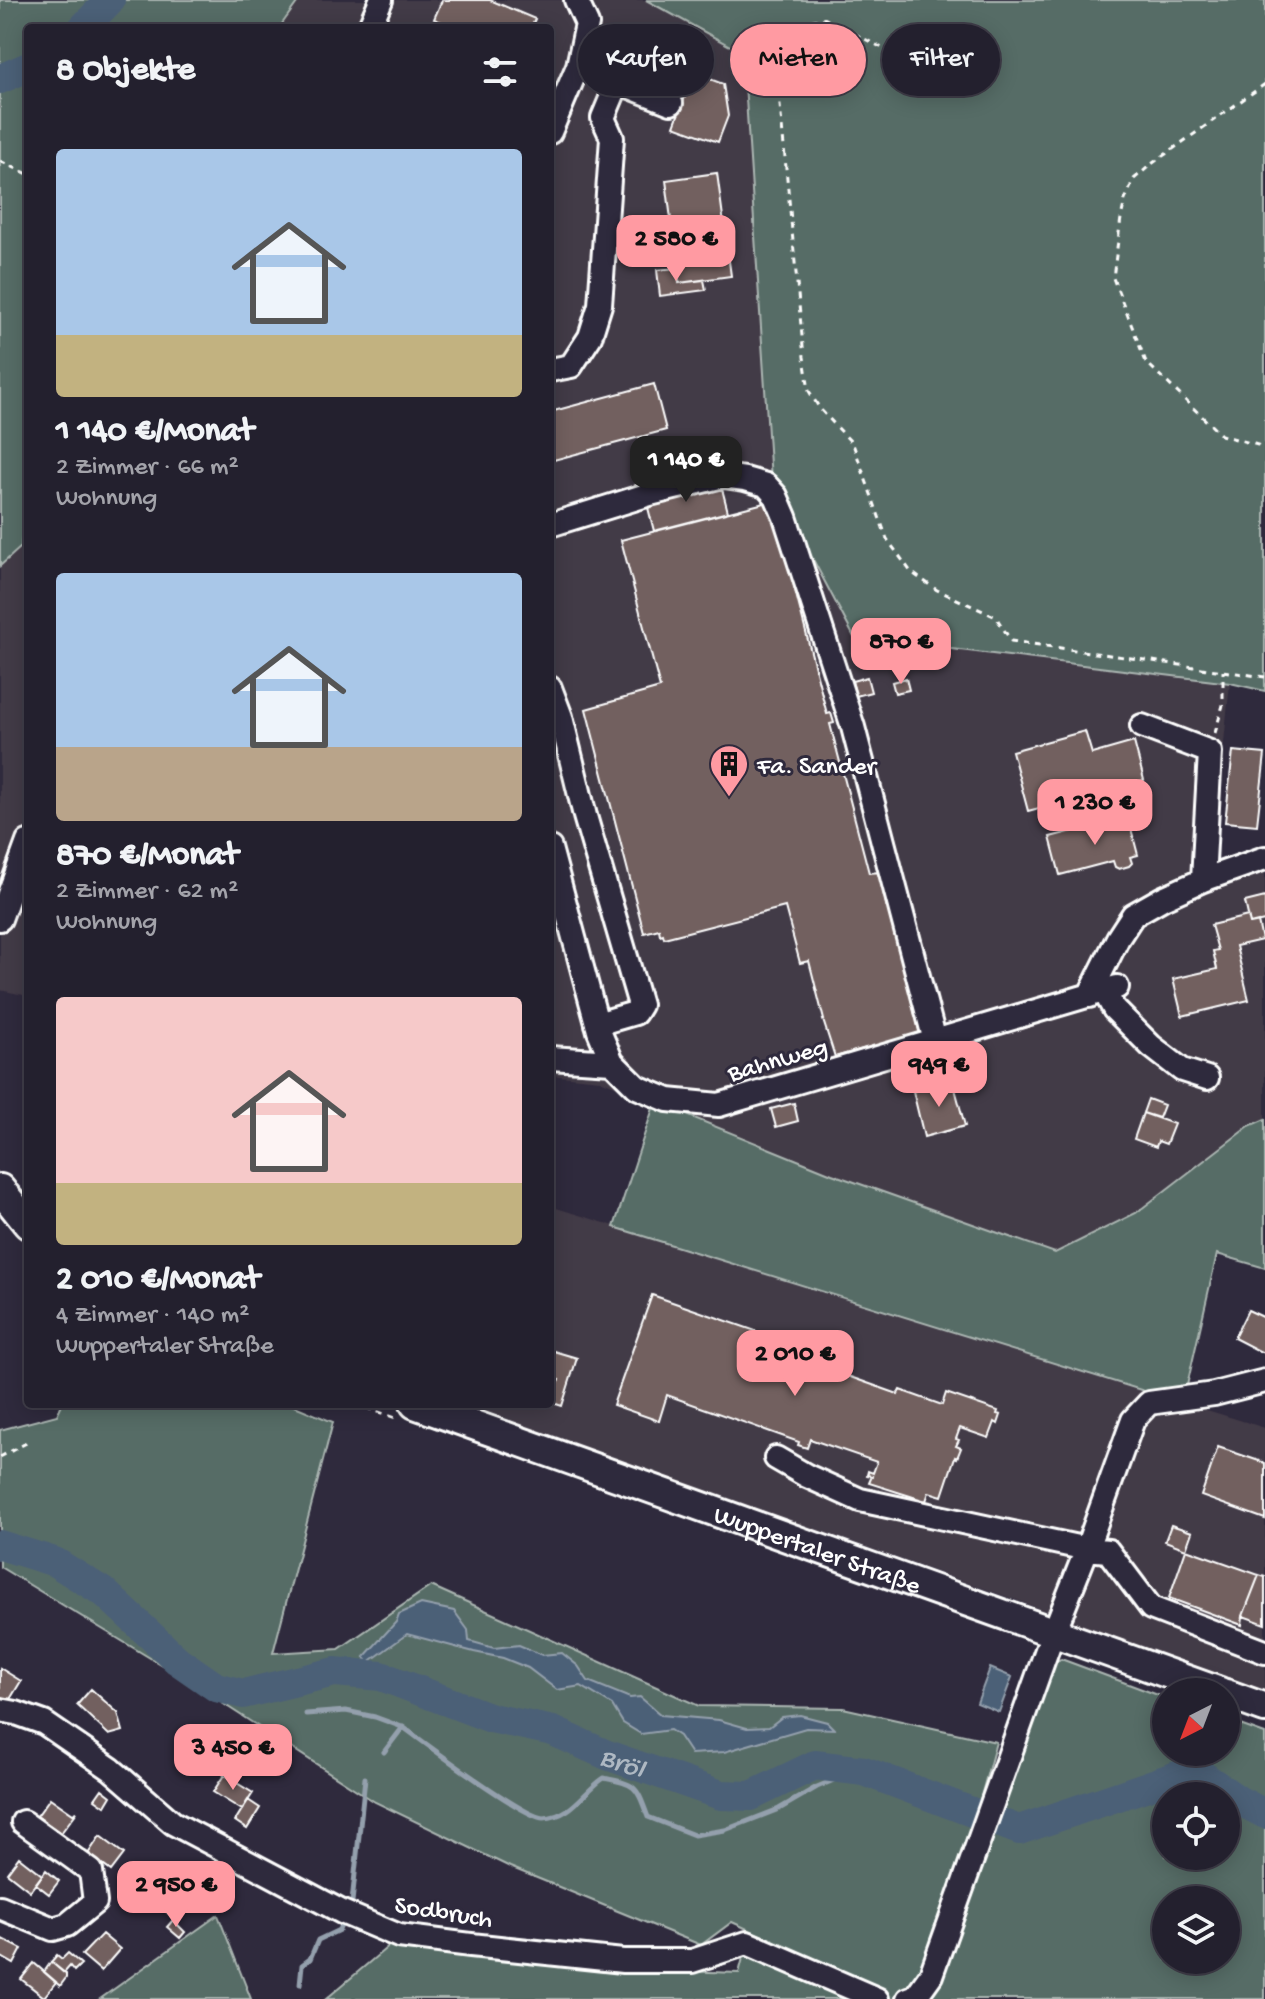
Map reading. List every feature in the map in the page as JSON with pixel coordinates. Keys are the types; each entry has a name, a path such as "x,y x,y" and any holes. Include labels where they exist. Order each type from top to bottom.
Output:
{"main road":[{"path":"0,1189 24,1219"},
{"name":"Wuppertaler Straße","path":"459,1411 1181,1678"},
{"path":"1240,1699 1265,1708"}],"street":[{"path":"371,24 381,0"},
{"path":"554,123 578,66 587,24 576,0"},
{"path":"554,369 571,366 590,337 600,305 612,138 603,118 618,82 671,103"},
{"path":"554,524 718,476 757,481 772,489 785,517 853,727 935,1041"},
{"path":"554,699 640,1005 635,1013 597,1024"},
{"path":"1142,726 1210,752 1203,880"},
{"path":"0,919 24,853"},
{"path":"1207,1078 1182,1070 1151,1046 1114,1009 1103,991 1118,938 1133,915 1203,880 1265,858"},
{"name":"Bahnweg","path":"554,863 597,1024 612,1062 637,1087 668,1100 719,1105 1103,991"},
{"path":"554,1058 612,1062"},
{"path":"908,1999 916,1996 931,1975 1133,1420 1149,1403 1214,1394 1265,1381"},
{"path":"776,1458 860,1500 1108,1551 1151,1608 1265,1652"},
{"name":"Sodbruch","path":"0,1710 44,1723 111,1769 173,1823 342,1912 399,1936 623,1961 692,1961 747,1943 877,1999"},
{"path":"0,1907 53,1929 67,1925 95,1902 91,1871 23,1822"}],"path":[{"path":"882,48 824,18 774,28 778,36 776,63 809,391 820,409 853,444 887,539 911,572 937,590 996,617 1011,641 1265,677"},
{"path":"1265,84 1134,179 1121,218 1113,278 1146,362 1221,435 1265,447"},
{"path":"0,161 24,172"},
{"path":"1210,752 1223,705 1223,671"},
{"path":"0,1457 30,1441"}],"shaded area":[{"path":"299,0 646,0 691,24 578,24 578,96 714,96 714,36 730,45 730,96 746,96 771,480 854,637 1230,683 1210,881 1265,863 1265,1119 1249,1126 1136,1213 1055,1253 832,1174 600,1080 554,1075 554,24 282,24"},
{"path":"24,517 24,995 0,990 0,566 21,546"},
{"path":"554,1207 1265,1428 1265,1695 1240,1685 1240,1678 1221,1678 1019,1601 477,1408 554,1408"}],"green space":[{"path":"0,0 299,0 282,24 24,24 24,518 21,547 0,566"},
{"path":"646,0 1265,0 1265,691 1230,683 854,637 771,480 746,96 866,96 866,24 730,24 730,46 714,37 714,24 690,24"},
{"path":"655,1102 832,1174 1055,1253 1136,1213 1249,1126 1265,1119 1265,1268 1217,1254 1183,1403 614,1227"},
{"path":"60,1408 300,1408 333,1422 273,1653 339,1649 431,1586 699,1706 843,1708 996,1742 964,1858 926,1974 906,1999 326,1999 391,1944 649,1970 739,1973 747,1943 884,1991 732,1922 701,1945 510,1867 375,1802 188,1681 0,1567 0,1430 57,1415"},
{"path":"1061,1659 1152,1693 1152,1766 1240,1766 1240,1725 1265,1734 1265,1999 931,1999 1051,1663"},
{"path":"218,1915 251,1999 100,1999"}],"water":[{"path":"421,1604 454,1611 468,1630 469,1641 494,1648 519,1645 542,1655 562,1653 578,1666 588,1681 630,1698 640,1697 661,1715 719,1720 747,1728 769,1727 782,1717 800,1715 827,1722 834,1729 806,1728 724,1752 691,1754 679,1736 670,1730 641,1734 623,1723 612,1705 581,1686 557,1690 528,1668 503,1658 407,1634 369,1662 364,1657 396,1622 399,1614"},
{"path":"990,1668 1012,1677 999,1712 977,1703"}],"building":[{"path":"442,0 490,0 535,19 533,24 447,24 434,19"},
{"path":"714,81 723,84 728,116 718,142 674,126 685,96 714,96"},
{"path":"717,173 731,276 679,283 666,180"},
{"path":"677,268 679,283 704,280 706,290 660,296 657,270"},
{"path":"654,384 666,430 554,460 554,411"},
{"path":"719,477 728,512 654,531 645,496"},
{"name":"Fa. Sander","path":"772,501 827,714 831,713 834,723 830,724 869,873 880,872 920,1035 835,1057 809,961 800,963 785,907 664,938 659,929 644,933 586,709 660,688 621,540"},
{"path":"867,677 871,692 856,696 852,681"},
{"path":"906,678 909,690 895,693 892,682"},
{"path":"1085,731 1092,754 1134,742 1144,780 1028,811 1012,751"},
{"path":"1233,751 1265,754 1257,825 1225,822"},
{"path":"1128,817 1138,855 1130,857 1132,863 1129,866 1119,869 1113,861 1060,875 1050,837"},
{"path":"1265,897 1265,921 1250,924 1245,902"},
{"path":"1248,916 1250,924 1258,922 1262,940 1236,946 1249,1000 1182,1016 1173,979 1217,969 1213,951 1218,950 1211,925"},
{"path":"953,1081 965,1126 924,1137 913,1091"},
{"path":"1148,1099 1164,1105 1159,1118 1143,1113"},
{"path":"794,1103 798,1121 776,1127 771,1109"},
{"path":"1143,1113 1174,1124 1166,1144 1158,1141 1156,1147 1134,1139"},
{"path":"652,1295 756,1331 752,1342 898,1394 900,1390 942,1405 946,1393 998,1411 997,1414 1001,1415 998,1424 995,1422 989,1438 960,1428 956,1446 961,1448 942,1496 929,1492 926,1501 869,1483 872,1476 867,1475 868,1471 873,1473 877,1462 810,1439 807,1448 798,1445 799,1442 667,1395 659,1421 613,1405"},
{"path":"1248,1310 1265,1318 1265,1352 1234,1338"},
{"path":"554,1351 577,1358 562,1406 554,1403 559,1380 554,1378"},
{"path":"1218,1447 1265,1463 1265,1519 1201,1496"},
{"path":"1171,1525 1192,1532 1186,1549 1165,1541"},
{"path":"1186,1549 1259,1575 1242,1625 1169,1598"},
{"path":"1259,1575 1265,1577 1265,1624 1243,1616"},
{"path":"0,1668 21,1681 9,1701 0,1696"},
{"path":"91,1689 118,1713 123,1731 109,1735 77,1705"},
{"path":"224,1775 253,1793 242,1810 213,1792"},
{"path":"102,1789 111,1796 105,1806 95,1799"},
{"path":"50,1798 73,1814 77,1812 61,1833 37,1816"},
{"path":"248,1800 260,1808 247,1829 235,1821"},
{"path":"100,1836 124,1854 111,1871 88,1854"},
{"path":"19,1857 42,1875 30,1891 7,1873"},
{"path":"46,1870 59,1881 49,1894 36,1884"},
{"path":"172,1884 180,1890 176,1895 186,1904 189,1902 174,1919 155,1901"},
{"path":"173,1920 185,1932 180,1938 167,1927"},
{"path":"102,1934 120,1949 101,1971 82,1955"},
{"path":"0,1938 22,1949 14,1964 0,1956"},
{"path":"68,1953 81,1964 74,1971 70,1966 64,1973 51,1962 57,1955 62,1959"},
{"path":"51,1962 66,1974 60,1986 44,1972"},
{"path":"34,1963 56,1982 44,1997 21,1979"}],"waterway":[{"name":"Bröl","path":"87,24 110,0"},
{"name":"Bröl","path":"0,79 24,69"},
{"name":"Bröl","path":"0,1545 55,1562 105,1593 177,1660 216,1687 243,1694 335,1672 381,1676 491,1718 553,1731 607,1755 721,1795 751,1796 815,1765 864,1771 1019,1830 1177,1776 1202,1775 1265,1814"},
{"path":"306,1714 346,1711 402,1727"},
{"path":"384,1752 403,1727 497,1794 544,1818 554,1817 570,1808 604,1778 623,1783 638,1792 648,1817 694,1835 725,1830 779,1809 817,1787 858,1770"},
{"path":"352,1902 365,1778"},
{"path":"300,1984 302,1965 310,1959 318,1940 339,1930 341,1925"}],"place":[{"name":"Fa. Sander","path":"729,798"}]}
